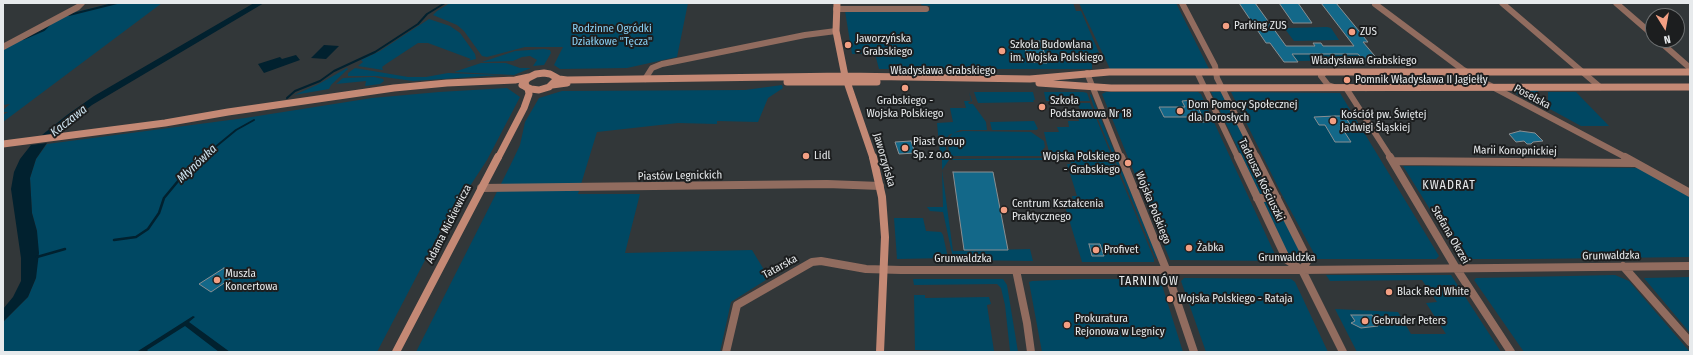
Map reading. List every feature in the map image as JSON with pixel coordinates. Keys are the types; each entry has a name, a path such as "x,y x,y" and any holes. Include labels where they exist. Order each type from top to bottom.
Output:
{"street":[{"path":"3,47 78,7 82,3"},
{"name":"Tadeusza Kościuszki","path":"1182,3 1215,66 1215,72 1222,88 1308,260 1302,270"},
{"path":"1502,3 1600,87"},
{"path":"1616,3 1645,28"},
{"name":"Poselska","path":"1375,4 1467,72 1492,87 1690,192"},
{"path":"837,6 926,9"},
{"name":"Jaworzyńska","path":"837,6 836,31 846,79 875,163 880,186 885,238 880,352"},
{"path":"645,79 652,68 662,64 805,35 836,31"},
{"path":"1667,48 1690,68"},
{"name":"Tadeusza Kościuszki","path":"1197,72 1287,260 1302,270 1343,352"},
{"path":"1325,72 1322,76 1328,85 1334,88"},
{"path":"1354,72 1361,76 1368,86 1366,88"},
{"name":"Władysława Grabskiego","path":"1038,81 1087,73 1690,72"},
{"path":"336,98 421,85 515,80 544,73 567,80 846,79"},
{"name":"Wojska Polskiego","path":"1087,73 1166,269 1194,352"},
{"name":"Adama Mickiewicza","path":"396,352 524,108 528,94 525,82 529,77"},
{"path":"552,85 555,81 554,77"},
{"path":"3,144 226,116 325,99 453,86 512,83 542,89 552,85 570,83 846,79"},
{"name":"Władysława Grabskiego","path":"846,79 1038,81 1092,87 1690,87"},
{"name":"Stefana Okrzei","path":"1346,88 1393,161 1456,268 1511,352"},
{"name":"Adama Mickiewicza","path":"524,108 542,89"},
{"name":"Marii Konopnickiej","path":"1393,161 1637,163"},
{"name":"Piastów Legnickich","path":"481,188 827,184 880,186"},
{"path":"1257,198 1277,198"},
{"name":"Tatarska","path":"726,352 737,305 812,262 821,261 853,267 884,270"},
{"path":"1624,266 1690,342"},
{"name":"Grunwaldzka","path":"884,270 1302,270 1690,266"},
{"path":"1016,270 1032,352"}],"green space":[{"path":"113,3 162,3 3,122 3,115 8,112 3,112 3,110 10,104 3,105 3,48 29,34 39,32 64,15"},
{"name":"Rodzinne Ogródki Działkowe \"Tęcza\"","path":"450,3 688,3 677,57 627,68 560,69 554,65 563,47 525,47 487,57 482,56 464,31 457,25 433,15"},
{"path":"922,3 1073,3 1076,11 1081,11 1103,62 1092,62 1092,69 879,69 875,54 852,54 845,11 930,11 930,6 921,5"},
{"path":"1079,3 1176,3 1209,69 1110,69"},
{"path":"429,19 450,26 460,33 475,54 476,59 467,61 471,59 428,43 418,43 382,67 383,70 358,66 363,62 361,60 380,51"},
{"path":"1287,28 1331,28 1339,40 1294,41 1285,29"},
{"path":"550,50 551,53 544,65 533,66 537,60 530,56 522,57 513,61 482,62 515,51"},
{"path":"1292,54 1358,54 1363,60 1297,61"},
{"path":"481,63 506,63 520,68 531,68 514,75 454,72"},
{"path":"347,68 348,69 331,85 329,89 294,95 317,85"},
{"path":"355,68 408,77 426,77 448,73 501,75 413,81 377,76 348,76 348,73"},
{"path":"374,77 383,79 384,81 380,84 365,86 366,81 336,84 343,78"},
{"path":"782,85 783,88 768,98 758,122 717,121 717,124 678,123 597,132 578,194 640,194 625,253 752,250 769,278 731,302 720,352 416,352 510,166 520,145 525,122 539,98 562,91 745,90"},
{"path":"507,88 520,97 487,160 468,189 457,199 377,352 3,352 3,322 28,297 36,278 37,231 32,213 30,178 36,159 47,144 245,118 372,98"},
{"path":"1518,90 1538,90 1537,105 1518,95 1516,93"},
{"path":"969,92 972,101 968,102 969,104 973,104 986,122 987,130 960,130 949,135 945,141 947,159 1057,158 1056,152 1049,152 1044,132 1059,132 1057,127 1069,127 1068,121 1079,121 1078,118 1096,118 1154,262 1082,262 1064,203 1074,203 1072,196 1077,196 1067,164 1071,164 1070,160 949,160 942,170 937,123 953,122 950,108 966,108 964,101 971,101"},
{"path":"974,92 1033,92 1035,100 1033,100 1034,102 978,103"},
{"path":"1044,92 1083,92 1087,93 1090,101 1046,101"},
{"path":"1106,92 1198,92 1201,94 1278,261 1170,260 1102,94"},
{"path":"1211,92 1221,92 1306,261 1291,260"},
{"path":"1231,92 1340,93 1439,256 1436,259 1317,259 1280,191"},
{"path":"1548,92 1576,92 1609,126 1581,126 1548,108"},
{"path":"1091,94 1157,259 1098,119 1090,95"},
{"path":"1077,103 1090,103 1095,115 1082,114"},
{"path":"1034,121 1038,129 1036,130 992,130 990,122"},
{"path":"963,131 1031,132 1044,141 1045,147 1040,153 1055,153 1056,156 949,156 948,139 953,133"},
{"path":"1403,166 1640,168 1690,197 1690,257 1461,259"},
{"path":"942,170 953,251 1030,249 1033,261 965,260 965,258 953,258 943,212 930,211 927,207 943,207"},
{"path":"894,218 923,218 926,231 941,232 943,235 948,258 897,259"},
{"path":"1326,275 1451,275 1501,352 1357,352 1335,309 1398,312 1411,334 1446,334 1426,303 1437,302 1422,280 1330,281"},
{"path":"1615,275 1629,281 1690,352 1524,352 1474,280 1476,278"},
{"path":"1690,277 1690,333 1644,278"},
{"path":"1184,278 1291,279 1295,282 1328,352 1206,352 1181,281"},
{"path":"913,279 1003,279 1007,285 1018,352 915,350 914,295 925,295 925,298 989,297 991,304 987,305 994,351 1010,351 1005,305 1001,288 997,284 914,285"},
{"path":"1082,279 1156,279 1161,282 1183,352 1042,352 1029,282"}],"water":[{"name":"Kaczawa","path":"254,3 264,3 92,105 57,133 42,135 94,96"},
{"path":"324,45 339,46 326,59 311,58"},
{"path":"296,55 300,60 264,73 258,64 280,57 282,59"},
{"path":"47,143 36,159 30,178 32,213 37,231 39,253 36,278 28,297 3,322 3,309 13,297 21,281 21,258 11,189 14,172 20,159 31,145"},
{"path":"193,316 195,317 189,322 230,352 219,352 185,326 147,350 149,352 138,351"}],"building":[{"name":"ZUS","path":"1239,3 1255,3 1286,46 1315,46 1313,43 1321,43 1323,46 1354,46 1321,3 1336,3 1368,42 1363,42 1379,61 1364,61 1358,54 1292,54 1298,62 1284,62 1270,43 1266,43"},
{"path":"1279,3 1298,3 1312,23 1293,23"},
{"path":"1029,41 1041,41 1047,63 1029,62 1025,48 1031,48"},
{"name":"Dom Pomocy Społecznej dla Dorosłych","path":"1182,101 1196,101 1205,122 1193,122 1190,117 1164,117 1159,107 1185,107"},
{"path":"1345,116 1351,126 1340,125 1351,142 1335,142 1325,125 1319,125 1314,117"},
{"path":"1520,131 1535,133 1543,141 1533,142 1531,144 1527,144 1524,141 1516,142 1509,134"},
{"name":"Piast Group Sp. z o.o.","path":"911,141 915,153 899,154 895,142"},
{"path":"953,172 993,172 1008,250 964,250"},
{"name":"Profivet","path":"1089,244 1100,244 1104,256 1092,256"},
{"name":"Muszla Koncertowa","path":"224,268 236,275 211,292 199,284"},
{"name":"Gebruder Peters","path":"1351,315 1372,315 1378,326 1361,328 1351,323 1355,321"}],"waterway":[{"path":"69,15 117,3"},
{"name":"Młynówka","path":"287,98 295,91 320,81 334,71 375,52 418,24 427,14 445,3"},
{"path":"23,39 44,30 50,24"},
{"name":"Młynówka","path":"202,158 236,130 254,120"},
{"name":"Młynówka","path":"114,240 136,237 148,229 159,213 164,198 188,169 203,157"},
{"name":"Młynówka","path":"37,257 65,249"}],"place":[{"name":"Parking ZUS","path":"1226,26"},
{"name":"ZUS","path":"1352,32"},
{"name":"Jaworzyńska - Grabskiego","path":"848,45"},
{"name":"Szkoła Budowlana im. Wojska Polskiego","path":"1002,51"},
{"name":"Pomnik Władysława II Jagiełły","path":"1347,80"},
{"name":"Grabskiego - Wojska Polskiego","path":"905,88"},
{"name":"Szkoła Podstawowa Nr 18","path":"1042,107"},
{"name":"Dom Pomocy Społecznej dla Dorosłych","path":"1180,111"},
{"name":"Kościół pw. Świętej Jadwigi Śląskiej","path":"1333,121"},
{"name":"Piast Group Sp. z o.o.","path":"905,148"},
{"name":"Lidl","path":"806,156"},
{"name":"Wojska Polskiego - Grabskiego","path":"1128,163"},
{"name":"Centrum Kształcenia Praktycznego","path":"1004,210"},
{"name":"Żabka","path":"1189,248"},
{"name":"Profivet","path":"1096,250"},
{"name":"Muszla Koncertowa","path":"217,280"},
{"name":"Black Red White","path":"1389,292"},
{"name":"Wojska Polskiego - Rataja","path":"1170,299"},
{"name":"Gebruder Peters","path":"1365,321"},
{"name":"Prokuratura Rejonowa w Legnicy","path":"1067,325"}],"district":[{"name":"KWADRAT","path":"1449,186"},
{"name":"TARNINÓW","path":"1149,282"}]}
